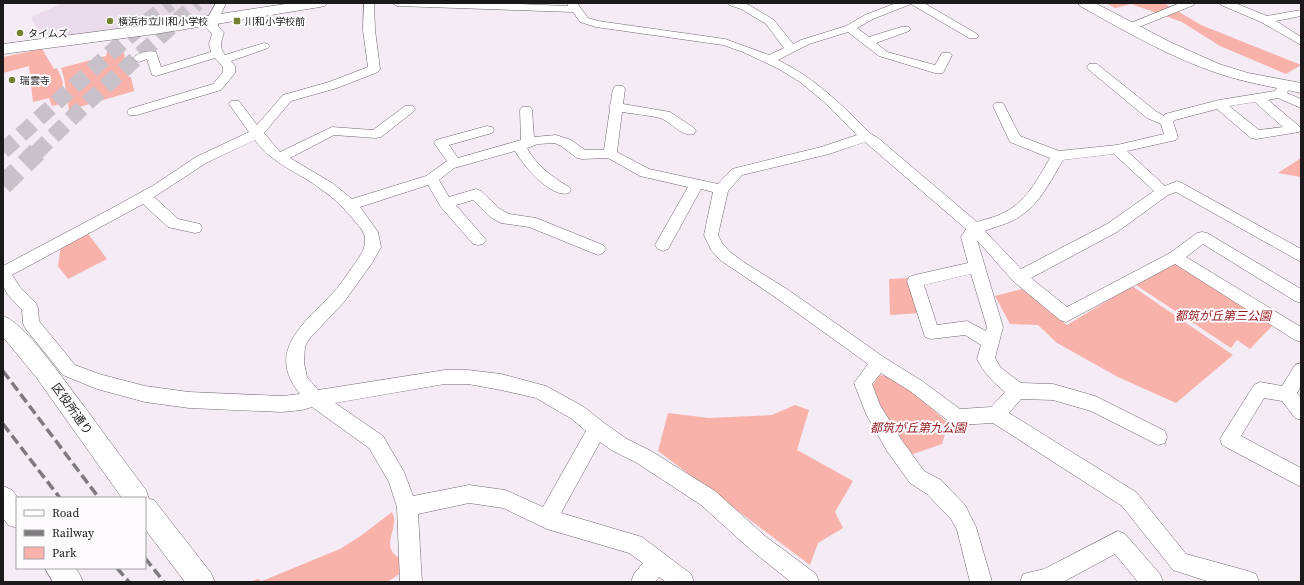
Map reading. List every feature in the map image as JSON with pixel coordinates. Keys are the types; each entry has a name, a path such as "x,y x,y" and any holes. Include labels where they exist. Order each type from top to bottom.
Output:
{"main road":[{"path":"3,49 212,21 320,3"}],"street":[{"path":"133,112 217,87 229,73 230,66 220,57 214,42 218,32 212,27 212,21 221,3"},
{"path":"369,3 369,30 374,69 334,85 287,98 256,134 201,160 144,196 3,273 14,291 30,308 16,327 69,370 97,381 146,394 189,400 282,404 302,402 314,398 445,377 468,377 501,382 540,391 578,413 597,429 620,445 644,457 708,498 758,543 808,582"},
{"path":"397,3 573,6 584,20 596,24 725,42 739,46 769,60 813,86 866,137 873,141 974,228 1019,277 1066,315 1175,257 1202,237 1301,297"},
{"path":"733,3 745,7 770,22 790,48"},
{"path":"769,60 790,48 817,37 850,28 869,17 906,3"},
{"path":"916,3 973,36"},
{"path":"1085,3 1177,51 1215,68 1282,89 1301,104"},
{"path":"1130,27 1190,3"},
{"path":"1225,3 1265,20 1284,30 1301,42"},
{"path":"1265,20 1301,13"},
{"path":"850,28 869,41 883,54 939,70 946,55"},
{"path":"869,41 905,29"},
{"path":"139,58 152,54 156,72 236,54 264,46"},
{"path":"1093,67 1152,115 1167,122"},
{"path":"999,106 1015,139 1058,156 1117,149 1171,137 1167,122 1170,117 1219,104 1258,98 1282,89 1301,88"},
{"path":"610,154 615,107 619,89"},
{"path":"1219,104 1256,135 1294,129 1258,98"},
{"path":"235,104 266,146 280,158 327,186 350,205 372,232 373,247 367,259 338,298 304,333 297,344 295,363 299,380 314,398 376,442 397,478 407,507 411,554 411,582"},
{"path":"615,107 665,115 689,131"},
{"path":"280,158 332,131 376,134 409,109"},
{"path":"526,110 523,144 525,158 547,180 564,190"},
{"path":"455,163 441,143 486,130"},
{"path":"866,137 824,151 737,172 721,189 711,235 716,246 725,256 740,267 781,293 879,363 916,386 957,417 996,415 1129,500 1180,563 1248,582"},
{"path":"350,205 431,179 449,165 455,163 538,140 556,139 566,143 582,155 610,154 645,173 696,185 721,189"},
{"path":"1117,149 1163,192"},
{"path":"1058,156 1034,198 1009,217 974,228 968,236 995,327 986,359 995,373 1017,391 1053,392 1094,404 1158,437"},
{"path":"431,179 446,203 478,240"},
{"path":"662,245 696,185"},
{"path":"1019,277 1112,228 1163,192 1177,186 1301,256"},
{"path":"446,203 476,194 495,213 506,219 531,222 598,249"},
{"path":"144,196 173,222 195,228"},
{"path":"1175,257 1301,335"},
{"path":"976,267 915,281 931,332 966,328 990,342"},
{"name":"区役所通り","path":"16,327 44,370 136,497"},
{"path":"879,363 863,383 872,408 894,445 917,477 934,486 958,512 966,527 981,582"},
{"path":"1287,394 1301,370"},
{"path":"1301,412 1287,394 1260,390 1229,439 1301,478"},
{"path":"996,415 1017,391"},
{"path":"547,519 597,429"},
{"path":"407,507 469,494 505,499 547,519 635,544 683,582"},
{"path":"3,498 16,515"},
{"path":"146,510 202,582"},
{"path":"1043,581 1118,541 1152,582"},
{"path":"642,582 658,562"},
{"path":"59,569 70,582"}],"shaded area":[{"name":"横浜市立川和小学校","path":"63,3 219,3 214,13 206,18 43,40 31,17"}],"green space":[{"path":"1106,3 1164,3 1201,25 1301,65 1286,74 1220,46 1182,22 1131,4 1115,8"},
{"path":"42,49 54,69 57,68 62,79 65,103 52,106 49,98 33,102 29,66 3,73 3,57"},
{"path":"123,49 129,77 131,77 134,91 69,110 61,68 106,56 107,51"},
{"path":"1301,158 1301,177 1278,173"},
{"path":"86,231 107,259 68,279 58,266 61,245"},
{"name":"都筑が丘第三公園","path":"1174,260 1275,323 1250,349 1237,340 1231,348 1133,283"},
{"path":"910,278 920,313 890,315 889,279"},
{"path":"1132,286 1233,355 1176,403 1118,377 1057,343 1038,325 1010,324 995,296 1022,289 1067,325"},
{"name":"都筑が丘第九公園","path":"879,375 886,376 905,387 948,423 942,444 907,456 883,414 873,385"},
{"path":"795,405 809,410 797,450 853,481 835,512 843,528 818,543 810,565 658,451 668,413 709,418 772,415"},
{"path":"392,512 394,521 390,546 394,554 399,558 401,573 387,582 251,582 257,579 262,581 340,549 362,535"}],"tunnel":[{"path":"3,151 127,38 170,3"},
{"path":"36,153 87,103 197,3"},
{"path":"3,185 37,152"}],"railway":[{"path":"3,371 98,497"},
{"path":"3,424 59,497"},
{"path":"146,559 164,582"},
{"path":"118,569 129,582"}],"place":[{"name":"横浜市立川和小学校","path":"110,21"},
{"name":"川和小学校前","path":"237,21"},
{"name":"タイムズ","path":"20,33"},
{"name":"瑞雲寺","path":"12,80"}]}
